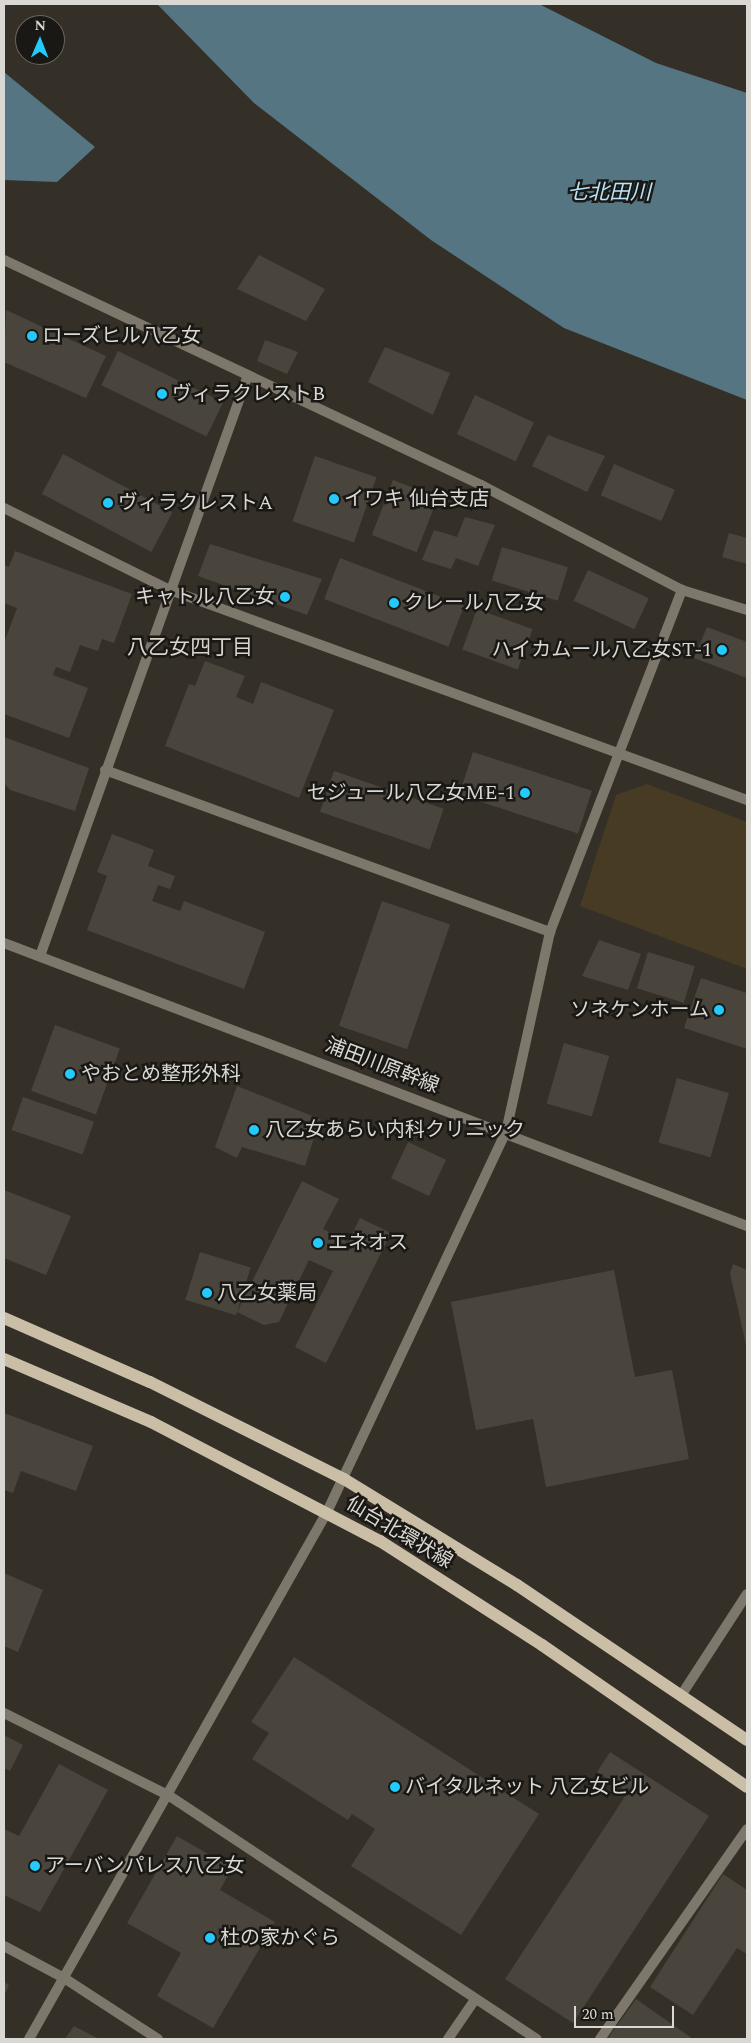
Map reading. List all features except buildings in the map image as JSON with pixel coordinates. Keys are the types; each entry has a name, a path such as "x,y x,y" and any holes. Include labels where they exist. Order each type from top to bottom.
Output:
{"main road":[{"name":"仙台北環状線","path":"4,1318 150,1382 344,1479 517,1585 682,1694 747,1740"},
{"name":"仙台北環状線","path":"4,1359 151,1422 380,1541 542,1645 747,1787"}],"street":[{"path":"4,260 481,485 682,590 747,610"},
{"path":"40,956 248,375"},
{"path":"4,508 170,590 747,800"},
{"path":"29,2039 327,1512 506,1132 550,932 682,590"},
{"path":"105,770 550,932"},
{"name":"浦田川原幹線","path":"4,943 506,1132 747,1226"},
{"path":"682,1694 747,1594"},
{"path":"4,1713 168,1795 474,2001 536,2039"},
{"path":"600,2039 747,1829"},
{"path":"4,1946 64,1978 158,2039"},
{"path":"448,2039 474,2001"}],"shaded area":[{"path":"647,784 747,822 747,969 580,906 616,795"}],"water":[{"name":"七北田川","path":"157,4 539,4 656,63 747,93 747,400 564,328 431,240 254,103"},
{"path":"4,72 95,147 57,182 4,180"}],"place":[{"name":"ローズヒル八乙女","path":"32,336"},
{"name":"ヴィラクレストB","path":"162,394"},
{"name":"イワキ 仙台支店","path":"334,499"},
{"name":"ヴィラクレストA","path":"108,503"},
{"name":"キャトル八乙女","path":"285,597"},
{"name":"クレール八乙女","path":"394,603"},
{"name":"ハイカムール八乙女ST-1","path":"722,650"},
{"name":"セジュール八乙女ME-1","path":"525,793"},
{"name":"ソネケンホーム","path":"719,1010"},
{"name":"やおとめ整形外科","path":"70,1074"},
{"name":"八乙女あらい内科クリニック","path":"254,1130"},
{"name":"エネオス","path":"318,1243"},
{"name":"八乙女薬局","path":"207,1293"},
{"name":"バイタルネット 八乙女ビル","path":"395,1787"},
{"name":"アーバンパレス八乙女","path":"35,1866"},
{"name":"杜の家かぐら","path":"210,1938"}],"district":[{"name":"八乙女四丁目","path":"190,648"}]}
